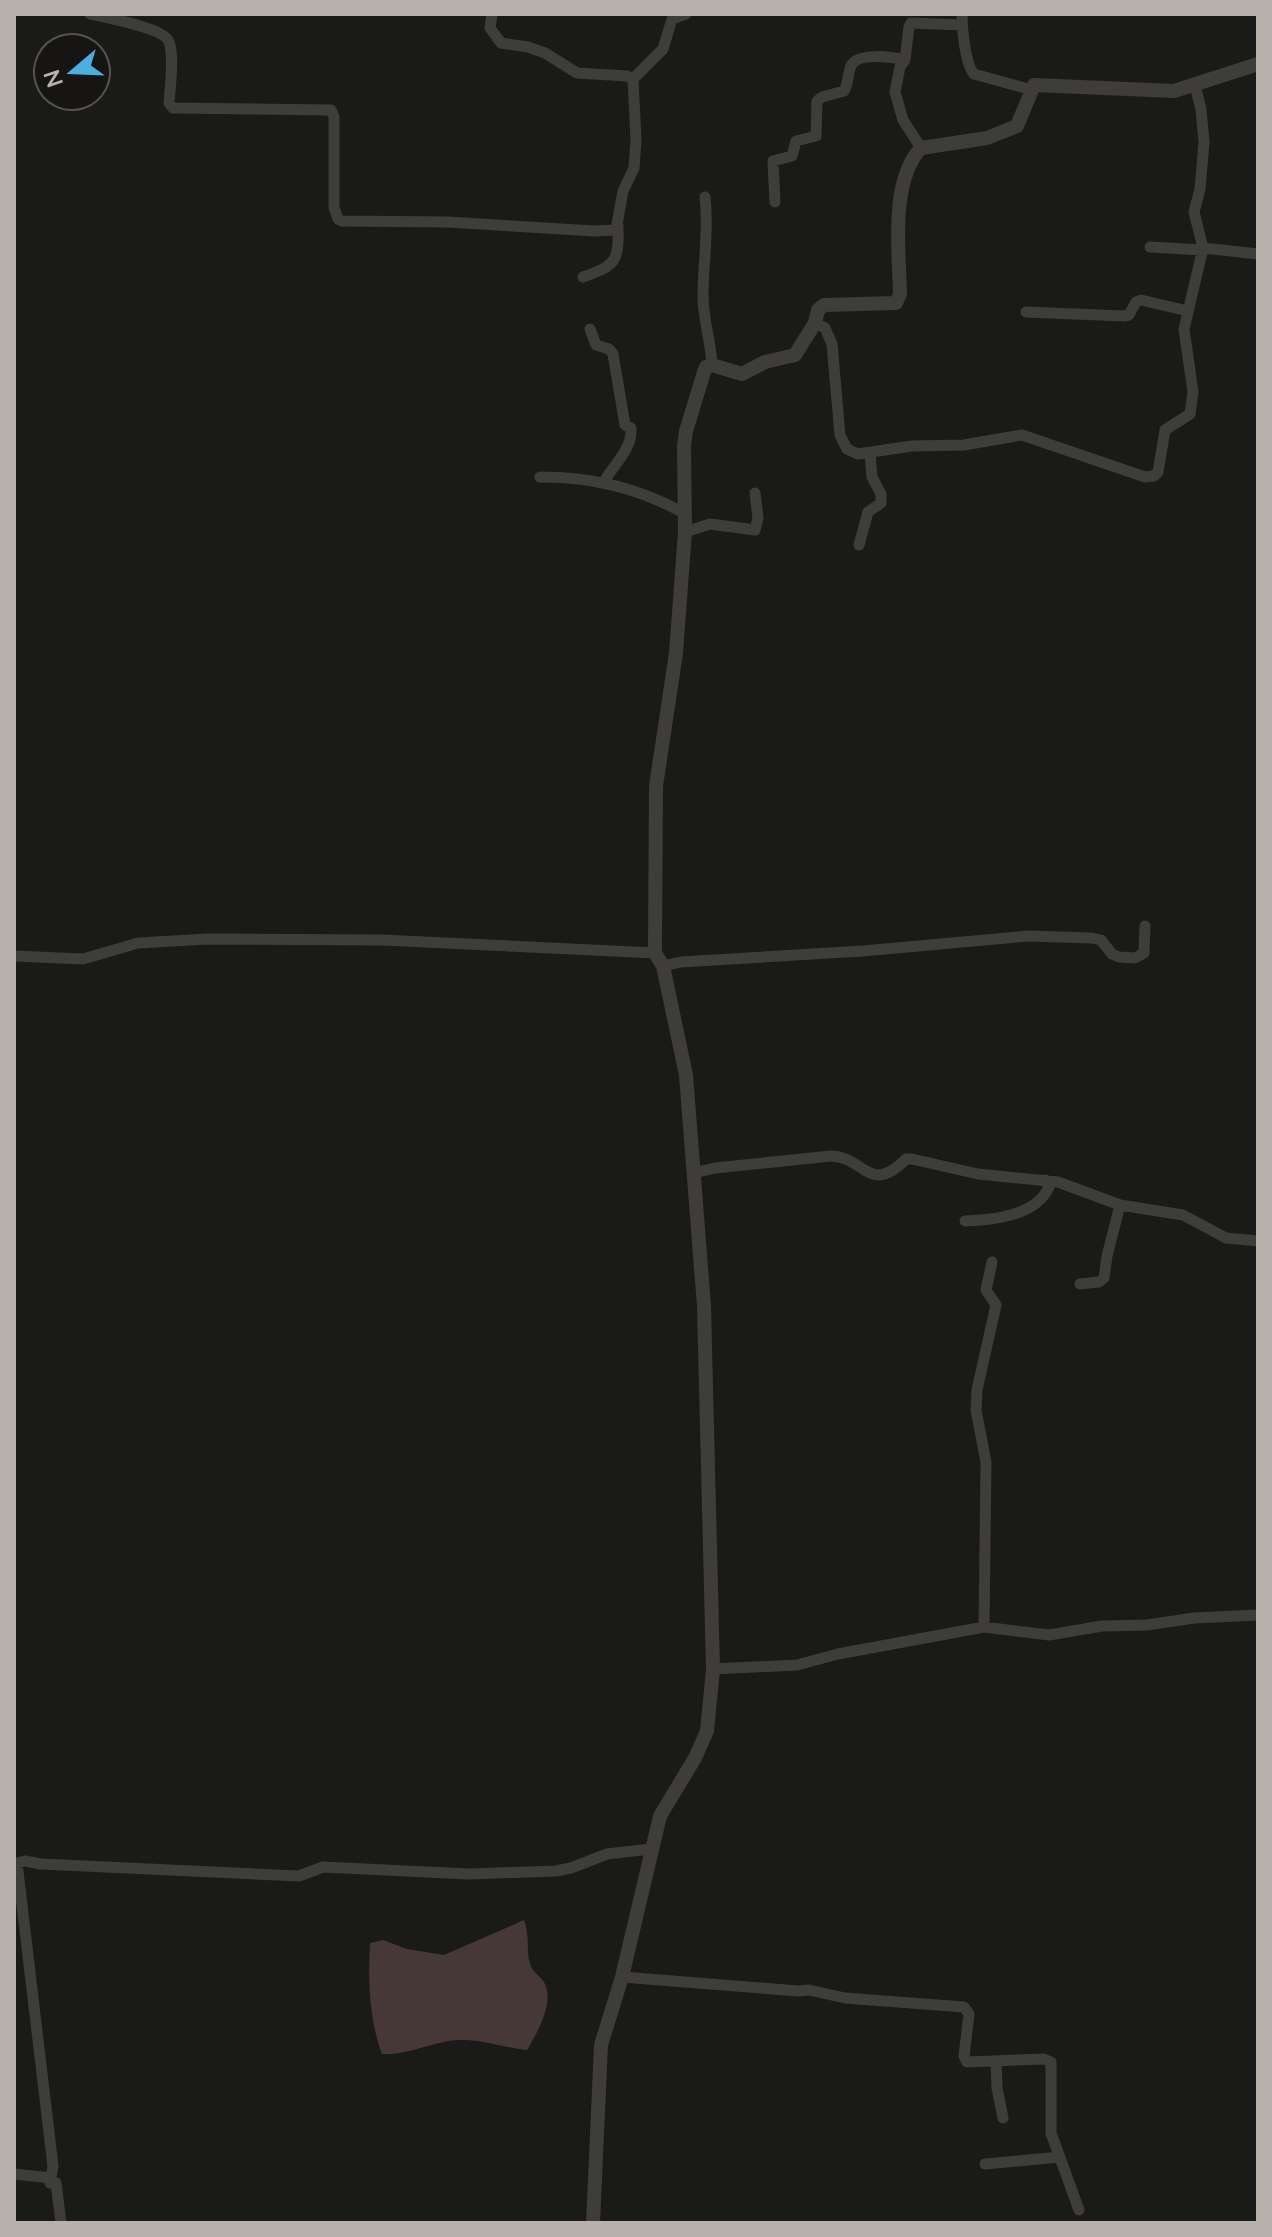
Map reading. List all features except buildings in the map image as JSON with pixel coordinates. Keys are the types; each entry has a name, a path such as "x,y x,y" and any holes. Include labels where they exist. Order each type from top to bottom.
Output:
{"street":[{"path":"90,14 158,32 168,40 169,103 173,108 331,110 334,117 334,207 338,219 342,221 469,223 612,232 618,226"},
{"path":"492,14 490,28 501,43 545,53 577,73 633,79"},
{"path":"583,277 605,269 617,258 623,191 634,168 633,79 663,49 672,19 686,14"},
{"path":"921,148 903,120 895,92 900,67 905,60 911,23 962,20 966,59 974,74 1032,90"},
{"path":"775,202 773,161 792,156 796,141 816,136 817,101 844,91 851,64 856,60 893,57 905,60"},
{"path":"921,148 987,138 1017,126 1036,84 1174,91 1258,64"},
{"path":"815,323 825,328 832,344 840,435 843,445 850,452 870,453 912,446 986,442 1018,434 1152,477 1158,472 1165,430 1192,410 1193,392 1185,342 1188,311 1203,249 1194,212 1200,189 1204,142 1195,86"},
{"path":"593,2223 601,2045 622,1977 660,1816 695,1758 707,1731 713,1669 704,1306 694,1173 686,1075 659,960 656,786 676,653 685,532 686,431 705,369 712,365 742,374 765,362 795,355 815,323 818,310 824,305 890,304 898,301 901,200 910,167 921,148"},
{"path":"705,197 708,244 703,300 711,338 712,365"},
{"path":"1150,247 1258,254"},
{"path":"1026,312 1124,316 1129,315 1136,302 1141,300 1188,311"},
{"path":"590,329 596,345 609,349 613,354 625,425 631,428 630,445 612,466 604,482"},
{"path":"859,545 868,512 881,503 881,494 872,477 870,453"},
{"path":"540,477 575,477 604,482 656,498 684,513"},
{"path":"685,532 710,524 755,530 758,518 755,493"},
{"path":"14,956 83,959 138,943 194,939 382,940 659,960 863,951 1028,936 1101,940 1112,954 1129,959 1144,953 1145,926"},
{"path":"694,1173 831,1156 843,1158 875,1175 897,1170 909,1158 978,1174 1046,1180 1120,1205 1177,1213 1226,1238 1258,1241"},
{"path":"965,1221 1007,1216 1034,1206 1045,1196 1049,1187 1046,1180"},
{"path":"1080,1284 1099,1282 1104,1278 1120,1205"},
{"path":"984,1627 986,1462 985,1444 976,1410 977,1390 996,1305 986,1290 992,1262"},
{"path":"713,1669 797,1665 838,1654 984,1627 1049,1635 1102,1626 1258,1615"},
{"path":"50,2183 53,2170 51,2148 16,1863 25,1861 299,1876 327,1867 503,1873 566,1870 607,1854 651,1849"},
{"path":"622,1977 809,1990 845,1998 964,2007 969,2014 965,2060 969,2063 1044,2059 1051,2062 1051,2128 1079,2210"},
{"path":"996,2061 1003,2118"},
{"path":"985,2164 1060,2157"},
{"path":"14,2174 51,2178 50,2183"},
{"path":"50,2183 56,2183 61,2223"}],"shaded area":[{"path":"524,1920 530,1964 544,1981 547,1992 543,2018 527,2050 479,2041 454,2040 402,2053 382,2054 370,2000 370,1943 383,1940 407,1949 444,1955"}]}
